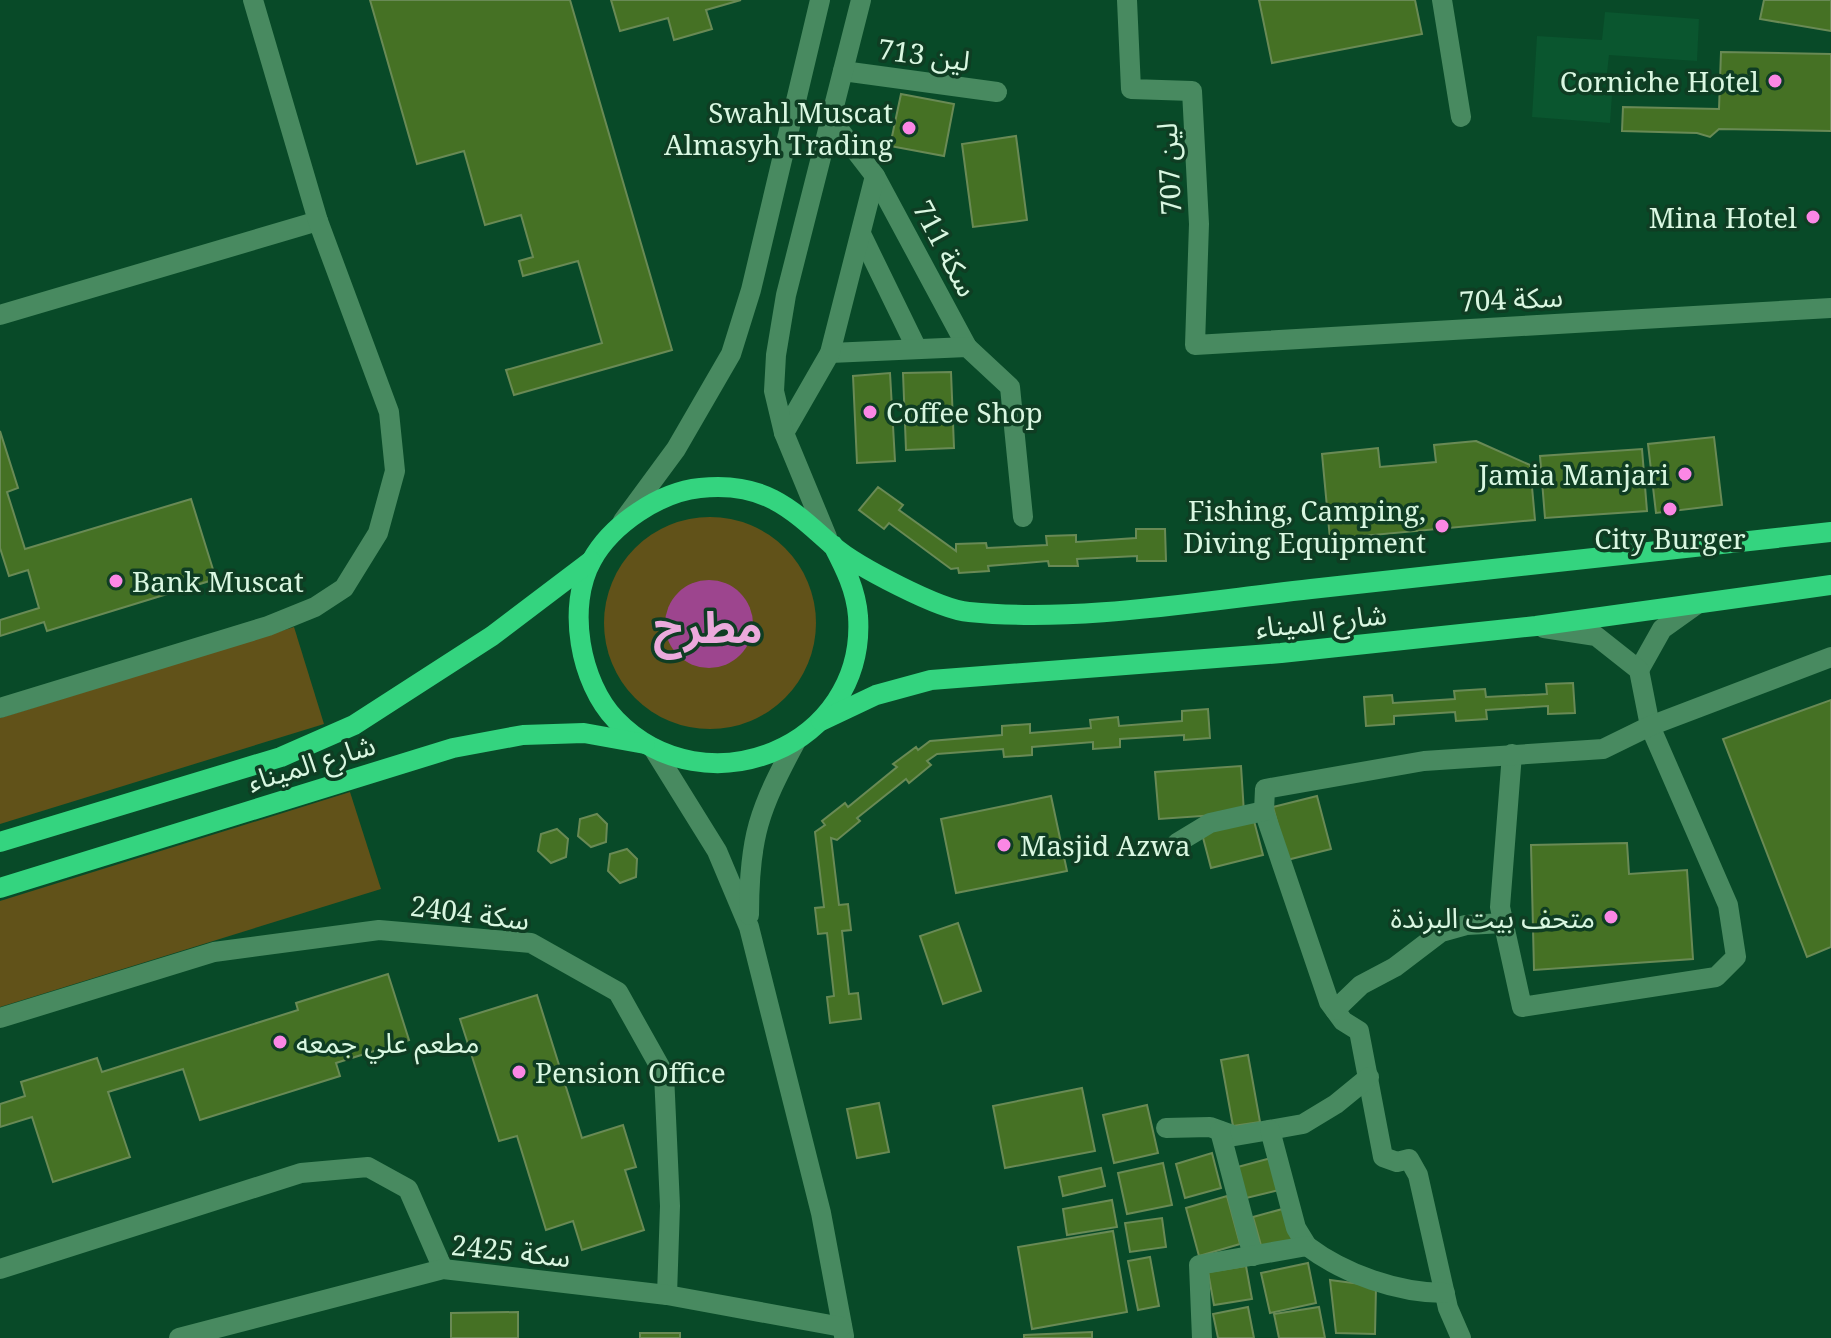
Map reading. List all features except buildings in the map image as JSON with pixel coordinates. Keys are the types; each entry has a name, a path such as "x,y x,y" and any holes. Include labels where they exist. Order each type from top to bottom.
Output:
{"main road":[{"path":"698,488 746,489 790,506 830,541 850,579 858,616 856,642 842,690 821,721 796,741 762,758 725,765 688,761 649,746 614,719 592,684 580,645 580,604 591,561 615,532 653,503 698,488"},
{"name":"شارع الميناء","path":"830,541 900,586 964,612 1100,612 1831,532"},
{"name":"شارع الميناء","path":"0,842 281,757 354,725 492,636 591,561"},
{"name":"شارع الميناء","path":"821,721 876,695 931,680 1281,653 1536,626 1831,585"},
{"name":"شارع الميناء","path":"0,888 453,748 523,735 584,733 649,746"}],"street":[{"path":"0,708 268,626 315,607 344,588 378,533 395,471 389,412 318,221 253,0"},
{"path":"615,532 676,449 731,354 751,290 820,0"},
{"path":"830,541 784,433 774,391 776,355 786,295 861,0"},
{"name":"لين 707","path":"1127,0 1131,89 1192,91 1199,224 1195,345"},
{"path":"1442,0 1461,117"},
{"name":"713 لين","path":"843,71 997,92"},
{"name":"711 سكة","path":"831,119 875,176 967,347 1010,387 1023,517"},
{"name":"711 سكة","path":"784,433 830,353 875,176"},
{"path":"0,315 318,221"},
{"path":"861,234 916,347"},
{"name":"سكة 704","path":"1195,345 1831,308"},
{"path":"830,353 967,347"},
{"path":"1512,754 1500,907 1522,1007 1716,977 1736,957 1728,905 1678,798 1650,726 1639,670 1662,629 1697,604"},
{"path":"1536,626 1596,636 1639,670"},
{"path":"1461,1338 1445,1293 1418,1175 1409,1159 1397,1162 1383,1157 1359,1031 1343,1021 1329,1002 1264,811 1265,789 1424,761 1603,749 1650,726 1831,657"},
{"path":"749,927 749,865 755,831 765,799 796,741"},
{"path":"649,746 717,851 749,927 821,1213 846,1334"},
{"path":"1177,843 1210,823 1264,811"},
{"path":"1335,1010 1361,985 1395,967 1441,932 1466,925 1504,923"},
{"name":"سكة 2404","path":"0,1018 214,952 379,930 531,943 618,992 664,1074 670,1206 667,1295"},
{"path":"1166,1128 1210,1127 1235,1136 1303,1124 1336,1104 1369,1077"},
{"path":"1270,1130 1296,1228 1307,1246 1331,1264 1392,1286 1445,1293"},
{"path":"1220,1131 1253,1256"},
{"path":"0,1269 301,1173 368,1167 408,1189 443,1269"},
{"path":"1202,1338 1199,1265 1307,1246"},
{"name":"سكة 2425","path":"179,1338 443,1269 667,1295 846,1334"}],"shaded area":[{"path":"1605,12 1699,19 1697,61 1609,55 1607,73 1587,72 1585,92 1612,95 1610,123 1532,117 1537,36 1602,40"},
{"path":"710,517 750,525 785,548 808,583 816,623 808,663 785,698 750,721 710,729 670,721 635,698 612,663 604,623 612,583 635,548 670,525"},
{"path":"709,580 734,587 746,599 753,624 746,649 734,661 709,668 684,661 672,649 665,624 672,599 684,587"},
{"path":"294,627 324,724 0,824 0,718"},
{"path":"350,792 381,889 0,1007 0,901"}],"place":[{"name":"Corniche Hotel","path":"1775,81"},
{"name":"Swahl Muscat Almasyh Trading","path":"909,128"},
{"name":"Mina Hotel","path":"1813,217"},
{"name":"Coffee Shop","path":"870,412"},
{"name":"Jamia Manjari","path":"1685,474"},
{"name":"City Burger","path":"1670,509"},
{"name":"Fishing, Camping, Diving Equipment","path":"1442,526"},
{"name":"Bank Muscat","path":"116,581"},
{"name":"Masjid Azwa","path":"1004,845"},
{"name":"متحف بيت البرندة","path":"1611,917"},
{"name":"مطعم علي جمعه","path":"280,1042"},
{"name":"Pension Office","path":"519,1072"}],"district":[{"name":"مطرح","path":"708,626"}]}
